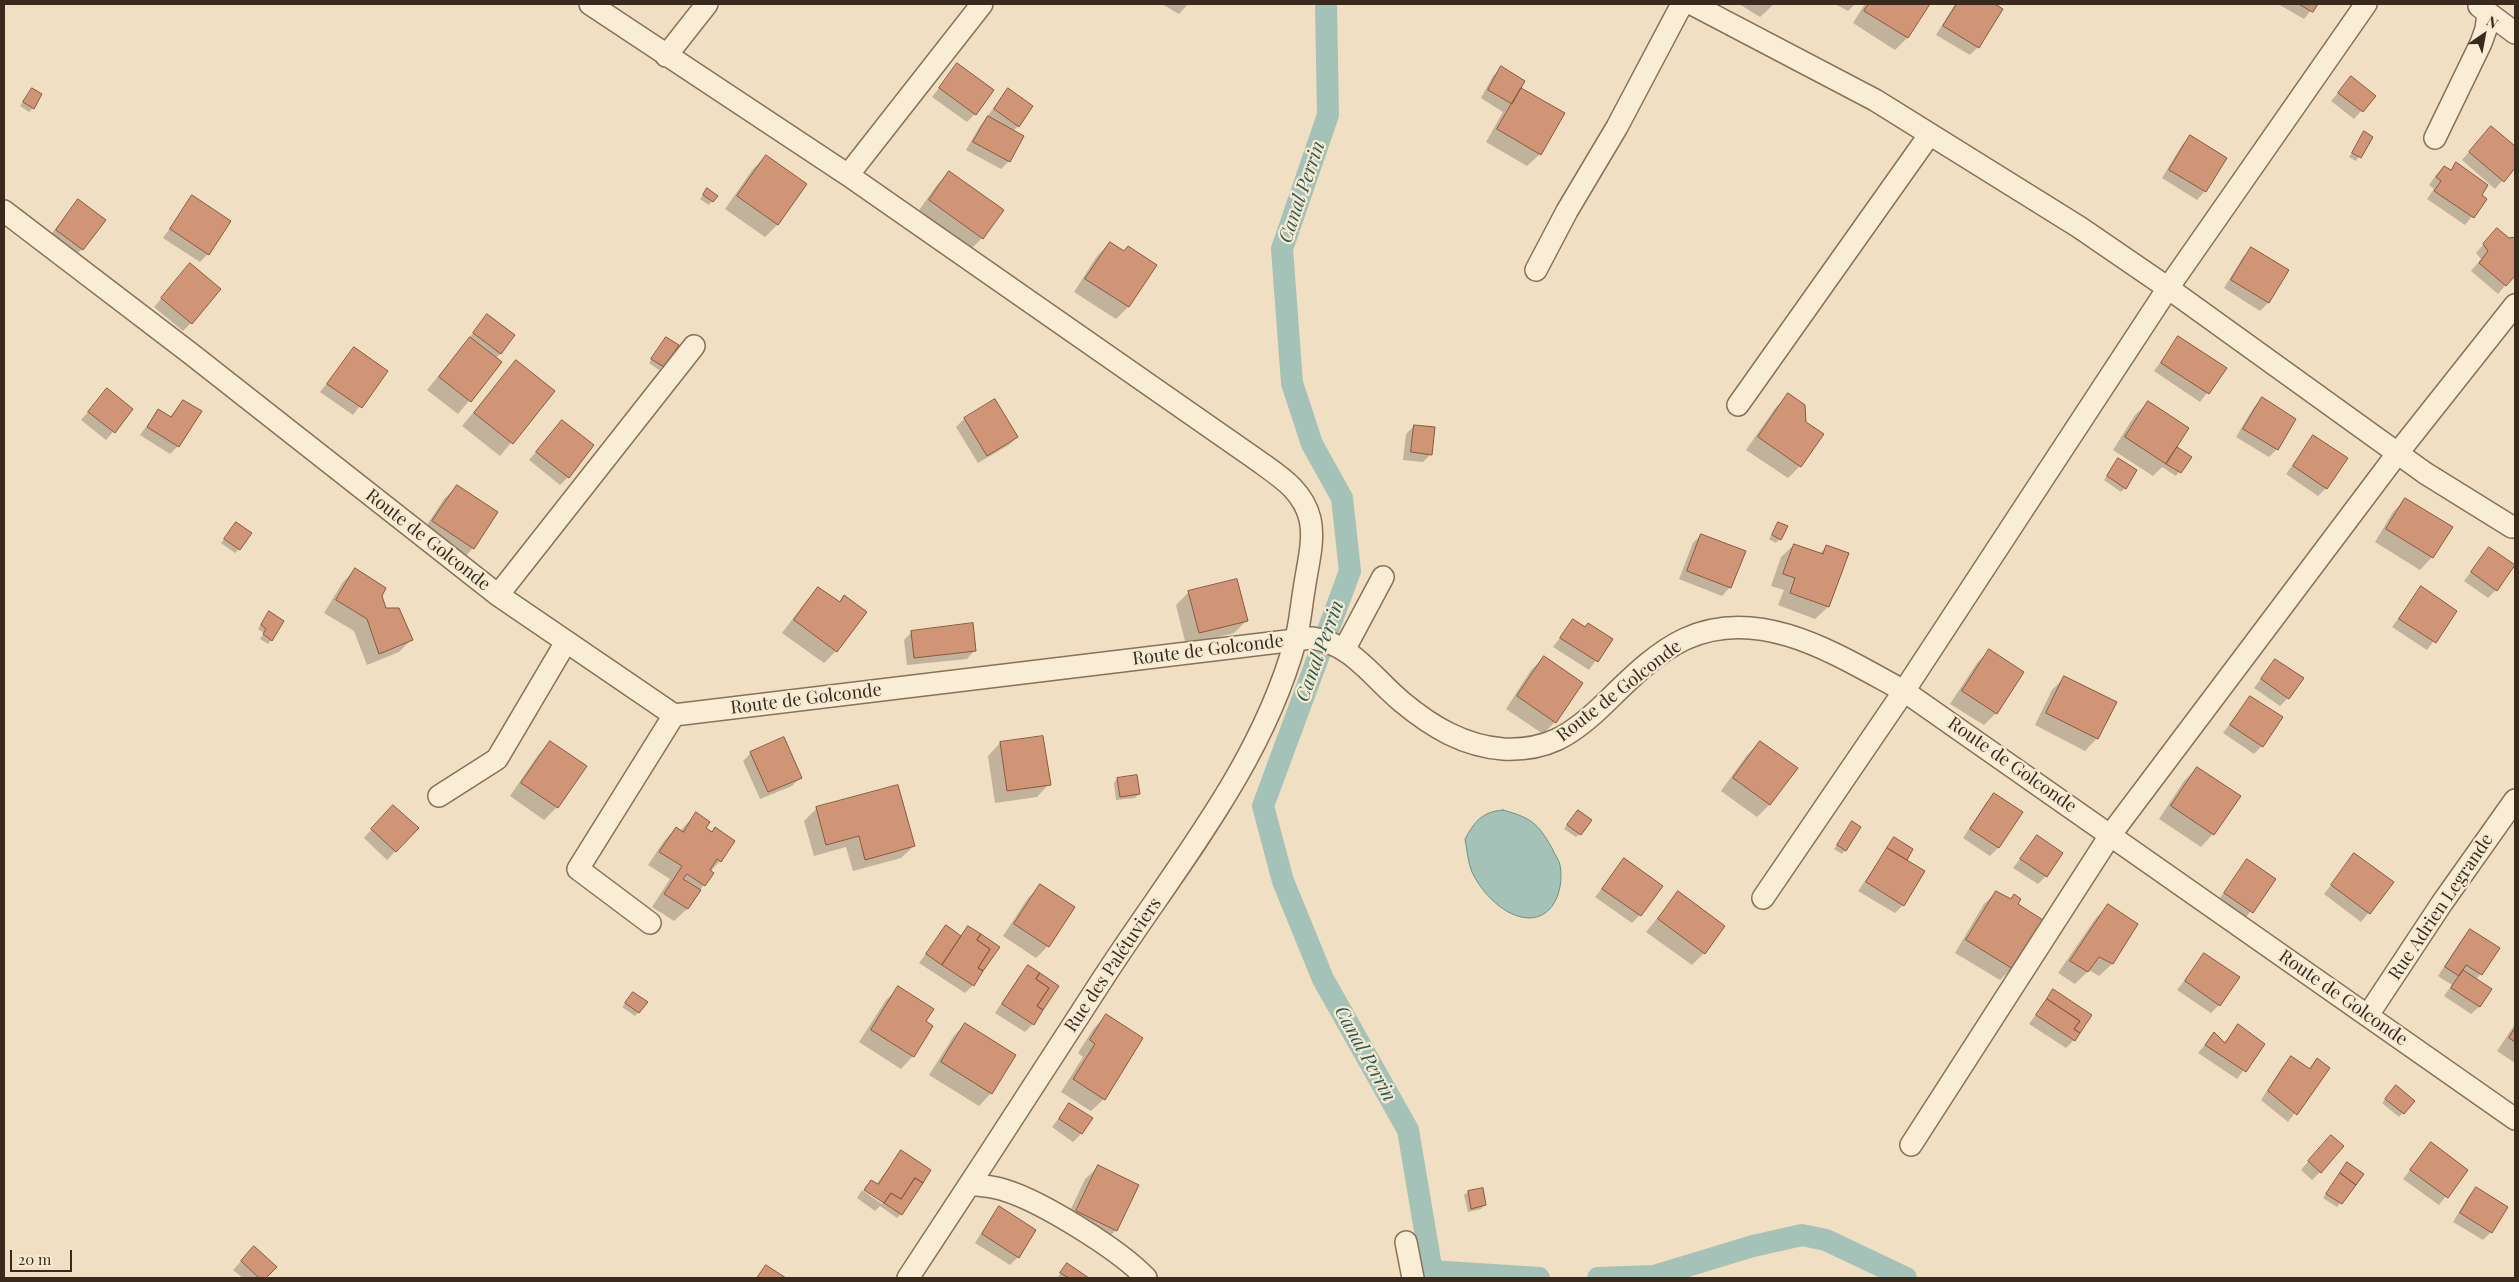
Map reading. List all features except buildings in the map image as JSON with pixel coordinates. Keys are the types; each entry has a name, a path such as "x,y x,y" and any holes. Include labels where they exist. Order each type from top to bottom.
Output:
{"street":[{"name":"Rue des Palétuviers","path":"590,4 848,175 1257,460 1293,487 1306,507 1312,534 1296,639 1266,722 1233,784 908,1278"},
{"path":"666,56 707,4"},
{"path":"848,175 982,4"},
{"path":"1536,270 1567,211 1622,119 1682,4"},
{"path":"1692,4 1833,77 1930,134 2079,227 2168,288 2397,454 2512,527"},
{"path":"1763,898 1904,690 2168,288 2366,4"},
{"path":"2482,9 2515,33"},
{"path":"2435,138 2481,43 2482,9"},
{"path":"1738,404 1930,134"},
{"name":"Route de Golconde","path":"4,211 190,352 498,595 674,715 1296,639 1321,640 1344,650 1401,702 1451,736 1479,746 1525,749 1547,745 1564,737 1584,722 1637,673 1685,639 1711,631 1754,628 1802,639 1831,651 1904,690 2112,834 2515,1119"},
{"path":"1911,1145 2112,834 2397,454 2515,305"},
{"path":"498,595 694,346"},
{"path":"1344,650 1383,577"},
{"path":"438,796 497,759 566,642"},
{"path":"650,923 578,869 674,715"},
{"name":"Rue Adrien Legrande","path":"2368,1015 2447,895 2515,800"},
{"path":"970,1184 1004,1190 1046,1210 1098,1240 1146,1278"},
{"path":"1406,1242 1413,1278"}],"water":[{"path":"1503,810 1532,822 1547,839 1559,863 1561,882 1556,899 1546,912 1539,916 1521,917 1503,909 1488,896 1476,880 1471,868 1465,839 1480,818 1484,815"}],"waterway":[{"name":"Canal Perrin","path":"1326,4 1328,115 1282,249 1292,383 1312,444 1342,498 1350,571 1263,806 1283,881 1323,979 1408,1130 1433,1278"},
{"path":"1598,1278 1654,1276 1753,1246 1802,1235 1826,1240 1906,1278"},
{"path":"1431,1271 1539,1278"}]}
